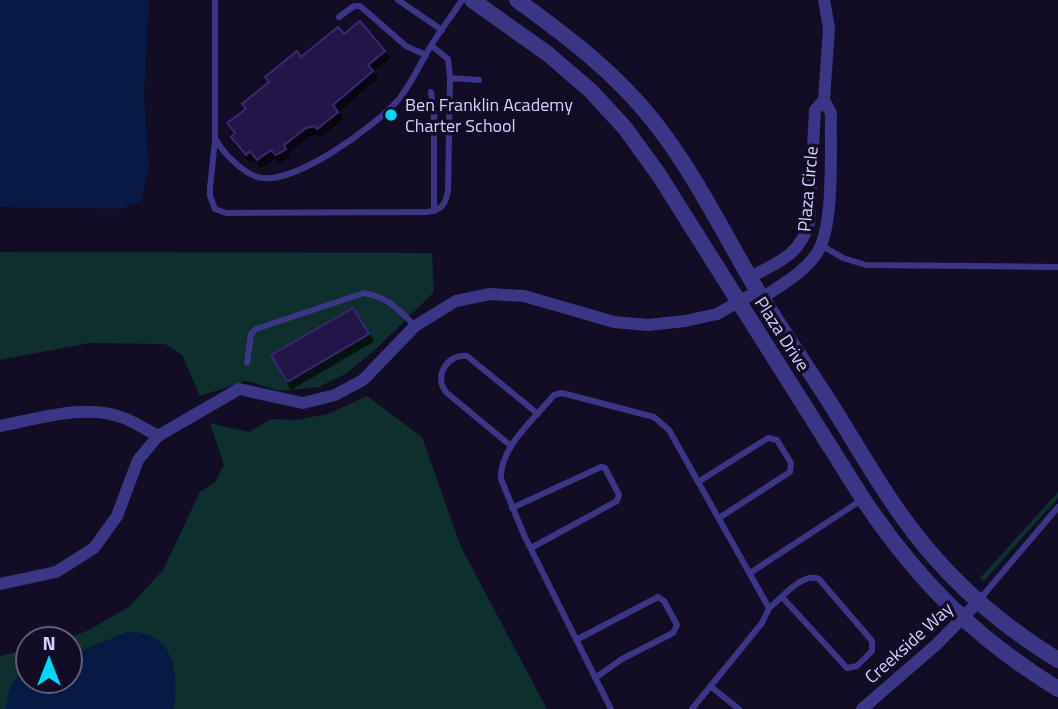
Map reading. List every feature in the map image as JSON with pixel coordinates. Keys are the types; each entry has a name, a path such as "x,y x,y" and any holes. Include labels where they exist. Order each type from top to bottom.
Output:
{"street":[{"name":"Plaza Drive","path":"472,0 573,74 615,116 655,169 863,499 910,564 963,619 998,648 1058,689"},
{"name":"Plaza Drive","path":"517,0 590,54 645,111 682,161 757,289 900,514 942,566 978,602 1012,630 1058,660"},
{"name":"Plaza Circle","path":"757,289 803,269 818,252 826,231 831,113 824,100 829,28 824,0"},
{"name":"Plaza Circle","path":"757,289 803,243 809,223 815,110 824,100"},
{"path":"0,584 56,572 94,548 117,516 138,460 158,436 239,389 303,403 335,395 363,380 415,326 456,300 490,294 524,296 614,322 648,325 702,318 739,303 757,289"},
{"path":"0,426 75,412 95,412 123,418 158,436"},
{"name":"Creekside Way","path":"862,709 963,619 978,602"}],"lane":[{"path":"215,0 215,138 210,196 215,209 226,213 434,211 444,206 449,191 450,78 447,59 432,46"},
{"path":"398,0 442,30"},
{"path":"215,138 220,148 232,160 258,177 284,176 335,152 373,125 398,101 462,0"},
{"path":"339,17 354,6 360,6 407,46 425,57"},
{"path":"450,78 479,80"},
{"path":"431,92 434,114 434,211"},
{"path":"821,244 843,258 866,265 1058,267"},
{"path":"247,363 251,334 256,329 365,293 377,295 392,303 415,326"},
{"path":"511,446 447,393 440,382 440,373 455,357 463,354 538,414"},
{"path":"611,709 531,548 501,479 500,469 506,452 554,395 568,393 654,417 669,430 769,608"},
{"path":"698,482 768,438 777,440 791,463 790,472 719,518"},
{"path":"512,508 601,467 605,468 618,495 617,501 531,548"},
{"path":"750,573 863,499"},
{"path":"978,602 1058,507"},
{"path":"692,709 762,623 769,608 782,597 805,578 819,579 872,641 872,651 857,666 848,668 782,597"},
{"path":"576,640 658,597 664,601 677,625 673,633 622,659 594,678"},
{"path":"710,687 738,709"}],"green space":[{"path":"0,252 432,253 434,292 374,351 345,374 319,387 280,391 246,381 200,396 182,355 165,344 89,343 0,360"},
{"path":"367,396 422,437 461,547 547,709 0,709 0,656 14,652 14,695 84,695 84,632 130,606 163,570 200,492 215,482 224,465 210,423 249,432 271,419 295,420 328,414"},
{"path":"1058,492 1058,498 983,582 980,578"}],"water":[{"path":"0,0 149,0 144,96 149,166 141,201 122,209 0,207"},
{"path":"128,632 155,638 164,646 174,668 174,709 6,709 14,681 14,695 84,695 84,649"}],"building":[{"path":"360,21 385,51 368,65 373,71 333,105 338,112 317,129 315,126 306,128 284,145 286,149 276,155 271,150 257,160 250,151 246,155 231,137 235,133 227,123 246,109 242,104 269,82 265,77 297,51 301,57 338,27 344,34"},
{"path":"353,308 369,334 287,382 271,355"}],"place":[{"name":"Ben Franklin Academy Charter School","path":"391,115"}]}
